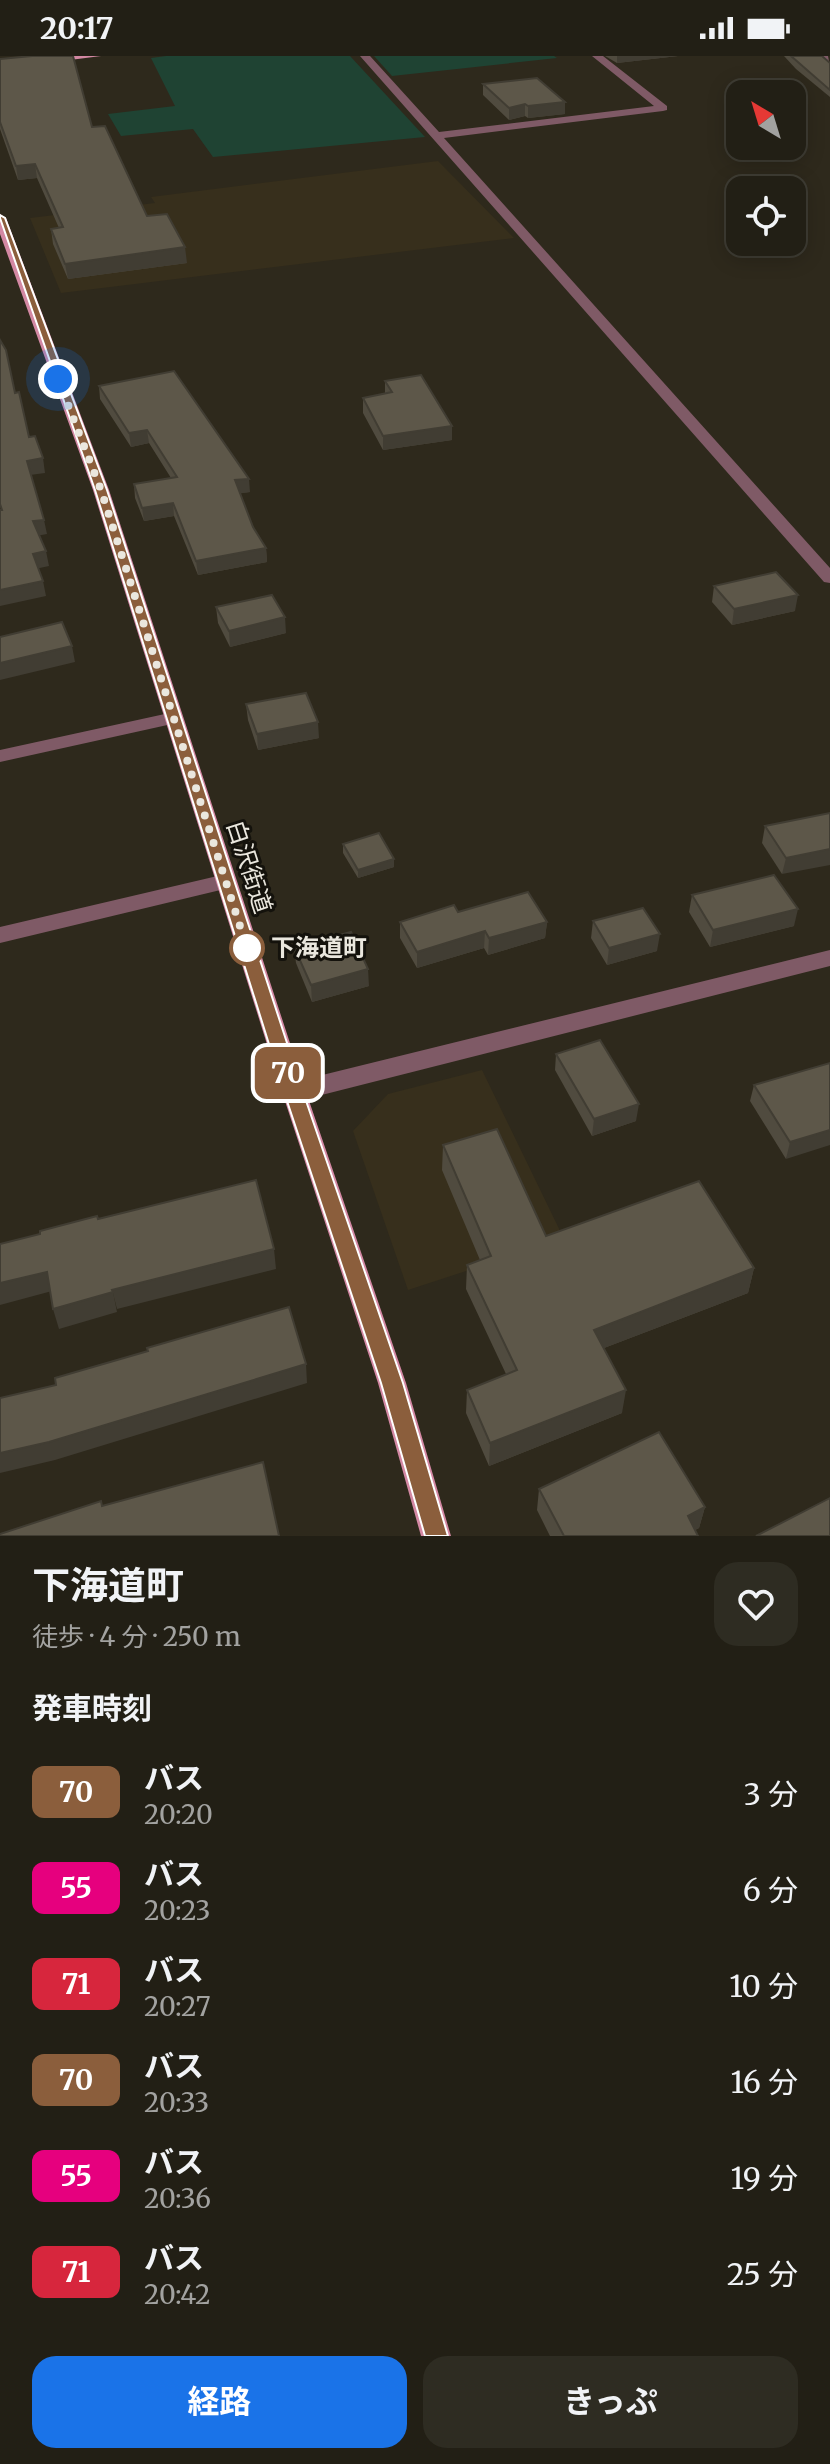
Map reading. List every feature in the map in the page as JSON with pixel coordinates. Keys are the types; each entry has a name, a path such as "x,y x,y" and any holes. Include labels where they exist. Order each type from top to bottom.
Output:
{"main road":[{"path":"0,66 96,56"},
{"name":"白沢街道","path":"0,218 101,490 294,1092 392,1383 436,1536"}],"street":[{"path":"365,56 830,578"},
{"path":"436,136 663,108 597,56"},
{"path":"823,56 830,64"},
{"path":"0,756 174,718"},
{"path":"0,935 226,882"},
{"path":"294,1092 830,958"}],"shaded area":[{"path":"438,161 514,238 61,293 30,218 155,203 151,197"},
{"path":"482,1070 564,1239 408,1290 353,1131 388,1094"}],"green space":[{"path":"350,56 425,137 213,157 193,129 121,136 108,114 175,106 151,58"},
{"path":"374,56 554,56 557,58 392,76"}],"building":[{"path":"73,56 92,127 105,126 147,216 167,214 185,247 65,264 51,229 63,227 35,164 16,166 0,122 0,59"},
{"path":"791,56 822,56 830,63 830,90"},
{"path":"537,78 565,102 509,108 483,84"},
{"path":"0,340 6,350 15,393 19,392 29,437 35,436 43,458 27,461 44,520 33,521 46,551 33,554 43,581 0,590 2,510"},
{"path":"174,371 249,479 235,480 253,527 266,548 196,561 173,503 142,508 134,484 177,477 147,430 129,433 99,386"},
{"path":"421,375 452,426 383,436 363,398 392,392 385,381"},
{"path":"776,572 798,595 734,609 714,586"},
{"path":"272,595 285,617 229,631 216,607"},
{"path":"62,622 72,646 0,663 0,637"},
{"path":"306,693 318,722 257,734 246,704"},
{"path":"830,813 830,849 786,858 765,826"},
{"path":"379,833 394,859 358,870 343,844"},
{"path":"774,875 798,909 713,930 692,895"},
{"path":"528,892 547,922 489,938 485,931 417,952 400,922 454,905 458,912"},
{"path":"643,908 660,934 609,948 593,921"},
{"path":"351,932 368,969 311,985 294,947"},
{"path":"600,1040 639,1104 594,1119 556,1054"},
{"path":"830,1063 830,1130 790,1142 754,1085"},
{"path":"497,1129 546,1236 699,1181 754,1268 594,1330 626,1390 490,1443 467,1390 517,1370 467,1265 491,1256 443,1145"},
{"path":"256,1180 274,1249 112,1290 53,1309 47,1272 0,1283 0,1244 97,1216 98,1219"},
{"path":"289,1307 306,1364 49,1442 0,1453 0,1398 56,1385 55,1378"},
{"path":"659,1432 705,1507 688,1516 698,1536 564,1536 539,1489"},
{"path":"263,1462 279,1536 0,1536 101,1501 102,1506"},
{"path":"830,1498 830,1536 756,1536"}],"bus line":[{"name":"70","path":"0,218 101,490 294,1092 392,1383 437,1536"}],"place":[{"name":"下海道町","path":"247,948"}],"route":[{"path":"58,379 101,490 247,948"}]}
